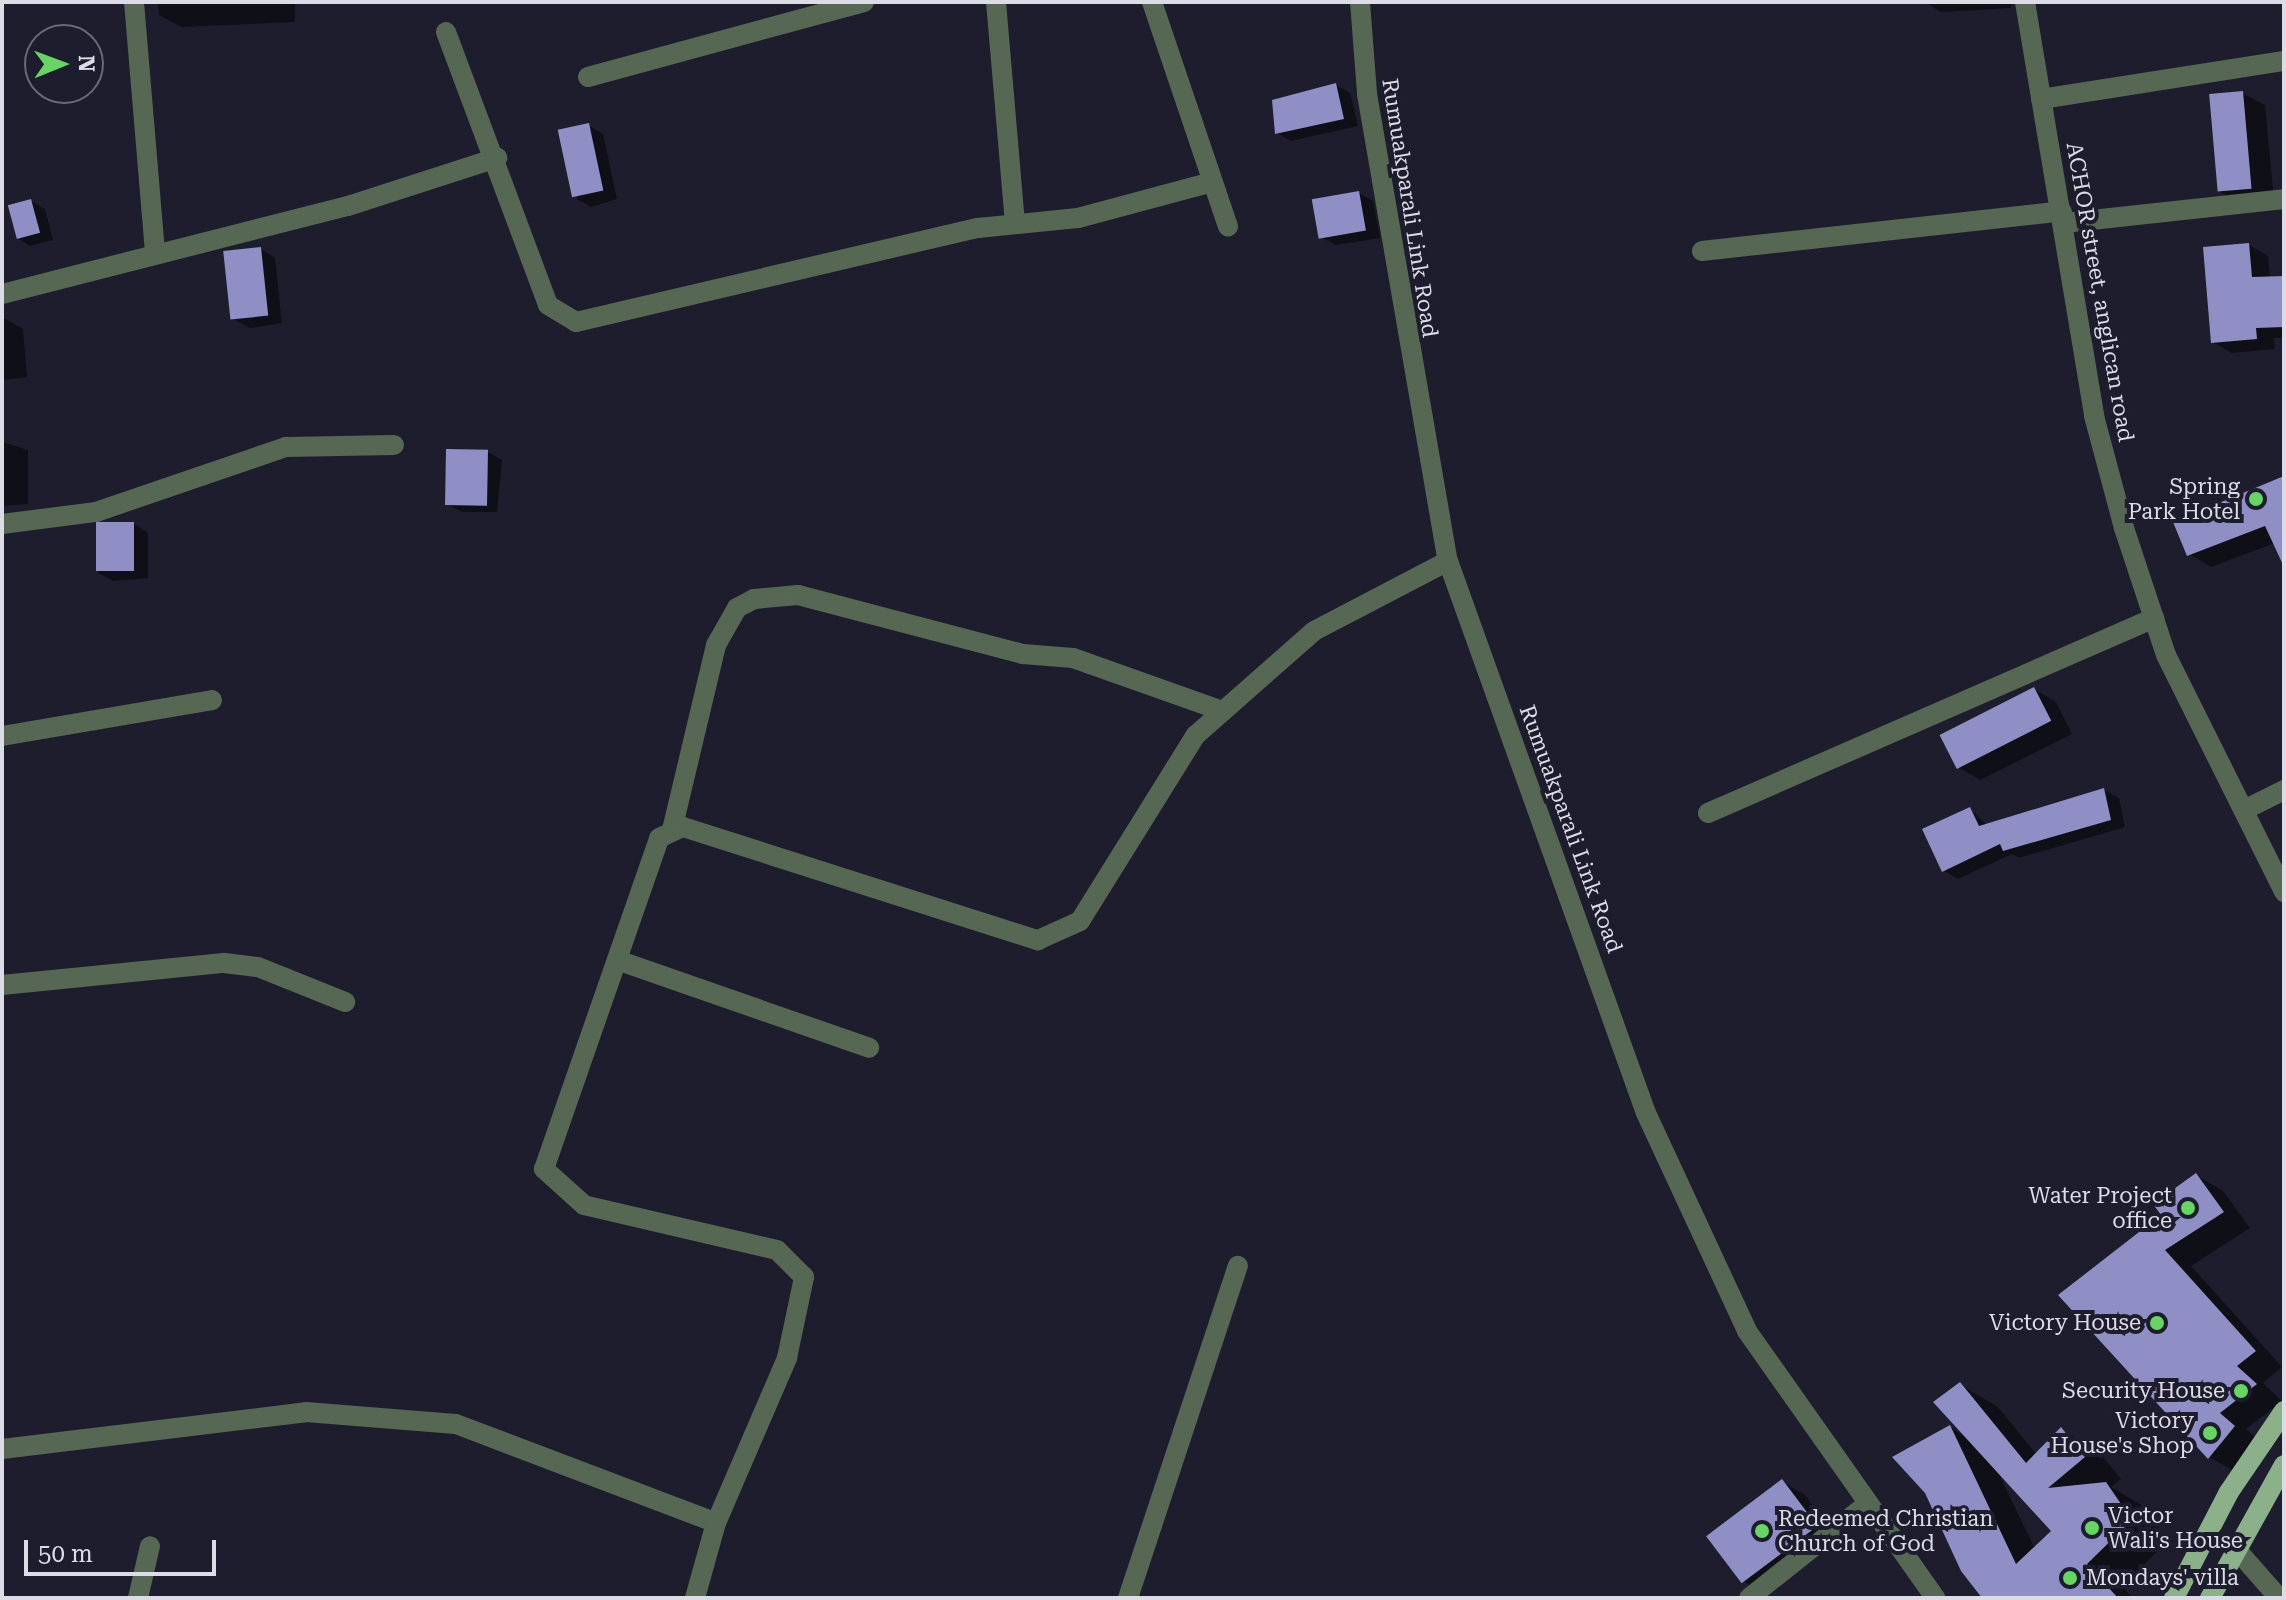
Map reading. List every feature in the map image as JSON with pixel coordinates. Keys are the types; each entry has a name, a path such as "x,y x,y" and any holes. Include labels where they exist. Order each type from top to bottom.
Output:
{"main road":[{"path":"2174,1598 2229,1492 2284,1411"},
{"path":"2210,1598 2284,1465"}],"street":[{"path":"134,2 155,253"},
{"path":"588,77 864,2"},
{"path":"996,2 1015,222"},
{"path":"1152,2 1228,227"},
{"name":"Rumuakparali Link Road","path":"1360,2 1367,94 1448,561 1646,1113 1747,1331 1866,1505 1935,1598"},
{"name":"ACHOR street, anglican road","path":"2025,2 2094,416 2154,618 2284,892"},
{"path":"446,32 497,158 548,305 576,322 1015,222 1078,218 1212,182"},
{"path":"2041,99 2284,61"},
{"path":"2,294 348,206 497,158"},
{"path":"1702,251 2284,199"},
{"path":"2,524 96,512 286,447 394,445"},
{"path":"695,1598 716,1523 787,1358 804,1277 777,1250 584,1205 544,1169 659,838 683,827 1038,940 1080,921 1196,735 1314,631 1448,561"},
{"path":"672,830 716,645 737,608 754,599 798,595 1023,654 1073,658 1223,711"},
{"path":"1708,813 2154,618"},
{"path":"2,736 212,700"},
{"path":"2244,810 2284,790"},
{"path":"617,960 869,1048"},
{"path":"2,985 224,963 258,967 345,1002"},
{"path":"1128,1598 1238,1266"},
{"path":"2,1449 306,1412 456,1424 716,1523"},
{"path":"1749,1598 1866,1505"},
{"path":"138,1598 150,1546"},
{"path":"2236,1549 2279,1598"}],"building":[{"path":"1336,83 1344,119 1275,134 1272,100"},
{"path":"2243,91 2252,189 2218,192 2209,94"},
{"path":"589,123 603,190 572,197 558,130"},
{"path":"1359,191 1366,230 1319,239 1312,199"},
{"path":"31,199 40,233 17,239 8,205"},
{"path":"2249,243 2252,277 2284,276 2284,327 2256,328 2257,339 2211,343 2203,247"},
{"path":"261,247 268,316 230,320 223,251"},
{"path":"446,449 488,450 487,506 445,505"},
{"name":"Spring Park Hotel","path":"2284,476 2284,567 2265,526 2187,556 2173,522"},
{"path":"96,522 134,522 134,571 96,571"},
{"path":"2034,687 2051,721 1957,769 1940,735"},
{"path":"2104,788 2111,820 2003,851 2000,844 1942,872 1922,829 1970,807 1979,826"},
{"name":"Victory House","path":"2196,1173 2224,1212 2165,1250 2256,1351 2237,1366 2257,1384 2220,1413 2235,1426 2208,1459 2058,1295 2161,1215 2153,1204"},
{"path":"1960,1382 2026,1463 2061,1427 2085,1457 2048,1488 2106,1482 2132,1520 2087,1564 2118,1598 1982,1598 1961,1571 1925,1493 1892,1457 1950,1425 2016,1564 2051,1531 1933,1402"},
{"name":"Redeemed Christian Church of God","path":"1782,1479 1818,1526 1742,1583 1706,1536"}],"place":[{"name":"Spring Park Hotel","path":"2256,499"},
{"name":"Water Project office","path":"2188,1208"},
{"name":"Victory House","path":"2157,1323"},
{"name":"Security House","path":"2241,1391"},
{"name":"Victory House's Shop","path":"2210,1433"},
{"name":"Victor Wali's House","path":"2092,1528"},
{"name":"Redeemed Christian Church of God","path":"1762,1531"},
{"name":"Mondays' villa","path":"2070,1578"}]}
